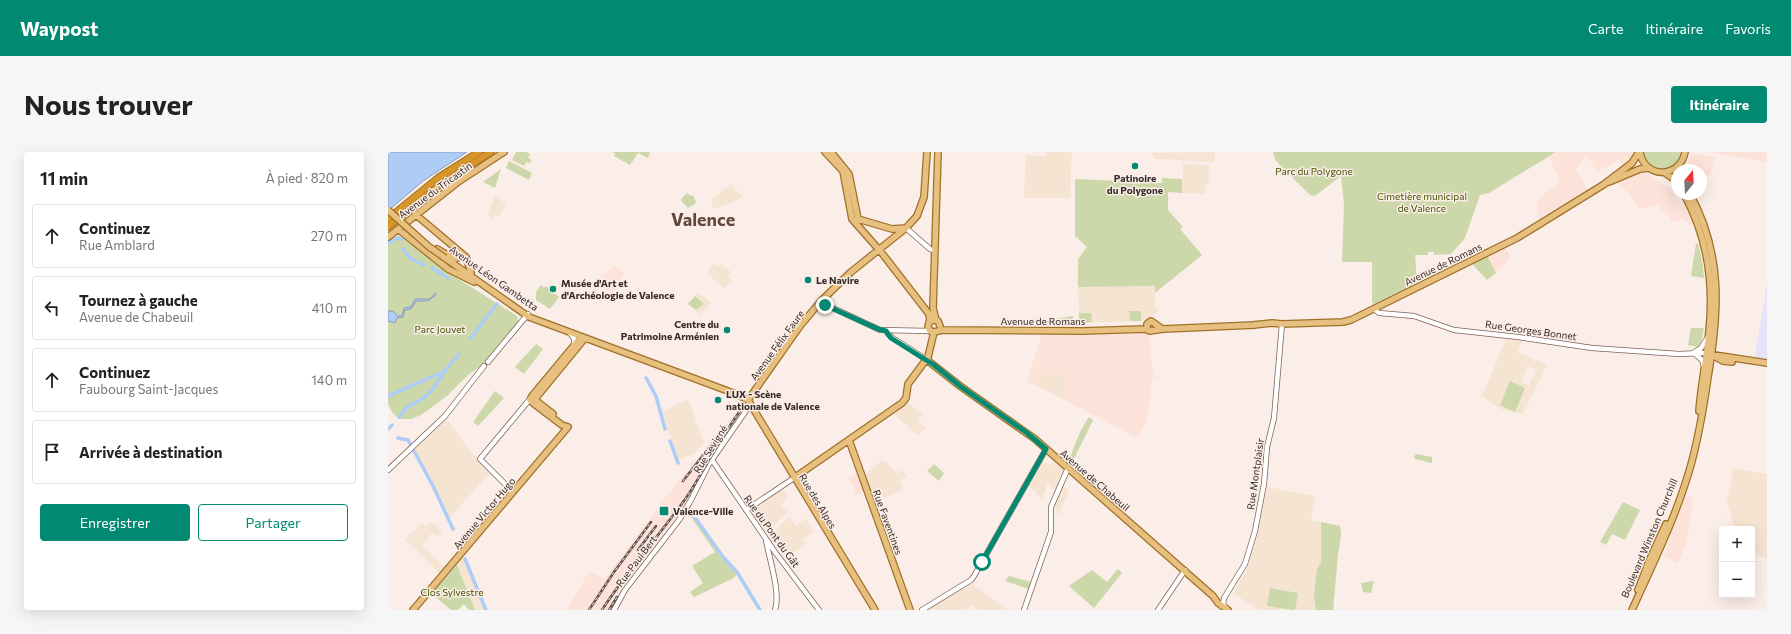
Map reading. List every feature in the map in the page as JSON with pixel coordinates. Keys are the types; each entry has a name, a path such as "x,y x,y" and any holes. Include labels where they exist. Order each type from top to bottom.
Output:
{"highway":[{"path":"388,219 438,178 480,152"},
{"path":"388,227 442,183 491,152"}],"main road":[{"name":"Avenue du Tricastin","path":"390,235 458,182 504,152"},
{"path":"825,152 833,154 850,176 857,218 878,226"},
{"name":"Avenue Félix Faure","path":"749,403 800,326 821,302 840,283 906,228 917,216 922,204 927,152"},
{"path":"794,478 902,402 906,398 908,384 927,360 935,331 933,308 938,152"},
{"path":"1639,152 1643,162 1656,172 1671,170"},
{"name":"Avenue de Romans","path":"935,331 977,327 1163,329 1272,323 1343,322 1374,309 1517,238 1603,185 1632,163 1639,152"},
{"path":"1681,164 1685,152"},
{"path":"833,154 843,171 851,217 879,250 933,321"},
{"name":"Avenue de Romans","path":"1603,185 1640,169 1649,168"},
{"path":"1665,172 1671,176"},
{"path":"1687,200 1698,227 1707,259 1711,297 1707,354"},
{"path":"1693,200 1705,229 1714,265 1717,305 1707,354"},
{"path":"388,206 437,249 455,259 460,257 459,252"},
{"path":"423,208 424,222"},
{"name":"Avenue Léon Gambetta","path":"388,210 428,246 525,316"},
{"path":"415,214 467,259 471,273"},
{"path":"864,233 872,226 906,228"},
{"path":"891,239 894,233 892,228"},
{"path":"398,229 448,269 489,290"},
{"path":"390,235 406,235"},
{"path":"867,260 872,249 870,241"},
{"name":"Avenue Léon Gambetta","path":"437,249 471,273 525,316 736,394 749,403"},
{"path":"445,258 455,267 454,269 448,269"},
{"path":"929,314 933,308"},
{"path":"933,321 928,327 935,331"},
{"name":"Avenue de Romans","path":"935,331 1150,328"},
{"path":"533,400 574,345 583,338"},
{"path":"533,400 583,338"},
{"path":"1707,354 1723,360 1767,364"},
{"path":"1707,354 1767,364"},
{"name":"Boulevard Winston Churchill","path":"1632,610 1662,546 1684,485 1698,436 1707,370 1707,354"},
{"name":"Avenue de Chabeuil","path":"927,360 1046,449 1185,570 1213,596 1218,603 1228,610"},
{"path":"1707,370 1723,360"},
{"name":"Boulevard Winston Churchill","path":"1628,610 1682,484 1694,436 1707,370"},
{"name":"Avenue Victor Hugo","path":"413,610 568,427 562,425 533,400"},
{"name":"Rue des Alpes","path":"749,403 874,610"},
{"name":"Rue Faventines","path":"849,440 909,608"}],"street":[{"path":"906,228 930,249 935,251"},
{"path":"821,302 878,329 886,331"},
{"name":"Rue Georges Bonnet","path":"1374,309 1379,313 1414,316 1454,330 1542,340 1592,348 1707,354"},
{"path":"488,362 525,316"},
{"name":"Rue Montplaisir","path":"1224,596 1244,564 1255,530 1264,484 1266,447 1274,418 1281,324"},
{"name":"Avenue de Romans","path":"886,331 935,331"},
{"name":"Avenue de Chabeuil","path":"886,331 894,339 927,360"},
{"path":"569,332 574,338 574,345"},
{"path":"1707,370 1702,360 1696,353 1703,345 1709,333"},
{"path":"388,470 445,416 484,366"},
{"path":"513,492 480,459 533,400"},
{"name":"Rue Sevigné","path":"676,524 691,500 712,460 749,403"},
{"path":"922,610 971,580 1046,449"},
{"name":"Rue du Pont du Gât","path":"712,460 733,492 819,610"},
{"path":"1024,610 1051,532 1051,507 1068,468"},
{"path":"746,510 794,478"},
{"name":"Rue Paul Bert","path":"614,610 625,590 676,524"},
{"path":"766,538 775,587 775,610"},
{"path":"1158,610 1185,570"},
{"path":"1213,596 1219,598 1224,596 1223,602 1228,610"}],"shaded area":[{"path":"1047,152 1072,152 1070,198 1024,198 1026,155 1046,156"},
{"path":"1215,152 1214,162 1156,159 1151,153"},
{"path":"1556,152 1634,152 1632,159 1624,166 1619,159 1597,172 1586,154 1576,170 1588,190 1538,219 1537,200 1561,183 1549,157"},
{"path":"1707,152 1767,152 1767,162"},
{"path":"1692,153 1715,157 1711,174 1707,177 1707,164 1687,164 1690,154"},
{"path":"1183,164 1209,165 1208,181 1211,184 1206,185 1205,194 1182,193"},
{"path":"1641,173 1648,174 1671,189 1671,200 1676,200 1687,208 1693,223 1691,226 1682,217 1678,222 1671,220 1669,215 1661,213 1658,204 1639,209 1628,192 1617,184"},
{"path":"731,184 743,197 729,204 713,209 711,200"},
{"path":"495,194 506,205 498,217 495,215 492,219 488,214"},
{"path":"1505,247 1511,257 1496,273 1488,257"},
{"path":"713,264 720,266 722,264 731,272 728,275 733,282 731,284 729,283 724,289 707,273"},
{"path":"615,265 624,273 612,294 597,282"},
{"path":"1767,284 1767,359 1757,359 1755,355"},
{"path":"1155,286 1155,306 1159,311 1142,321 1079,323 1078,287"},
{"path":"698,292 711,303 700,314 688,304"},
{"path":"1149,333 1153,375 1158,376 1157,378 1153,377 1147,420 1138,438 1027,381 1042,334"},
{"path":"1506,339 1522,341 1518,352 1547,365 1523,414 1501,409 1482,396","holes":["1528,366 1536,370 1529,385 1521,382"]},
{"path":"1040,375 1066,375 1066,400 1037,385"},
{"path":"688,399 704,443 694,454 678,460 662,412"},
{"path":"907,402 923,414 918,420 926,428 918,436 892,412"},
{"path":"740,406 744,408 716,449 678,519 624,589 612,610 567,610 588,573 595,574 604,579 684,473 686,474 687,469 690,470 693,466 690,463 697,460"},
{"path":"447,420 477,459 491,473 449,519 413,449"},
{"path":"1054,459 1065,468 1057,487 1056,486 1054,489 1048,483 1042,499 1028,485 1041,461 1051,465"},
{"path":"882,460 883,462 885,461 897,473 901,470 907,475 899,482 903,489 884,499 881,493 874,497 865,475"},
{"path":"1733,468 1767,474 1767,559 1755,553 1755,526 1734,526 1727,502"},
{"path":"859,474 865,491 856,495 854,487 848,478"},
{"path":"1062,486 1069,489 1059,515 1054,508"},
{"path":"1267,487 1315,496 1311,520 1340,526 1341,535 1333,610 1259,610 1233,593 1246,572 1257,538"},
{"path":"781,488 788,497 781,505 788,512 768,532 764,531 750,511"},
{"path":"1685,496 1693,498 1687,543 1677,563 1664,556 1668,546 1672,526"},
{"path":"789,516 796,526 806,518 814,532 803,539 806,545 791,554 775,531"},
{"path":"432,522 434,524 435,523 442,533 436,537 432,533 422,545 444,567 439,573 405,539 422,523 425,526"},
{"path":"463,557 485,610 475,610 457,565"},
{"path":"968,584 972,584 1008,610 978,610 972,605 965,610 928,610"}],"green space":[{"path":"516,152 526,152 530,154 528,158 532,160 529,163 526,162 524,166 512,160"},
{"path":"612,152 650,152 648,158 638,153 630,165 614,156 615,153"},
{"name":"Cimetière municipal de Valence","path":"1273,152 1556,152 1489,193 1480,195 1465,238 1451,254 1434,255 1434,252 1428,252 1428,255 1415,255 1417,283 1374,304 1372,303 1372,262 1342,262 1344,205 1341,176 1315,196 1310,195 1276,161"},
{"path":"1642,152 1682,152 1678,163 1671,164 1671,168 1669,169 1663,170 1652,167 1644,160"},
{"path":"509,161 532,173 529,180 506,168"},
{"path":"501,169 495,188 483,182"},
{"path":"1162,178 1182,179 1182,193 1168,192 1168,210 1183,227 1180,229 1202,255 1155,293 1155,286 1078,287 1078,259 1087,247 1075,236 1075,179 1162,183"},
{"path":"687,193 691,196 693,195 696,203 688,208 681,199"},
{"name":"Parc Jouvet","path":"398,236 408,240 449,273 517,316 518,322 481,366 469,374 447,396 421,415 411,419 399,419 392,412 388,404 388,240"},
{"path":"1698,243 1704,278 1691,276 1696,244"},
{"path":"1488,257 1496,273 1487,280 1472,264"},
{"path":"541,285 544,288 546,286 559,297 550,309 536,300 536,292"},
{"path":"695,296 704,304 696,310 688,304"},
{"path":"1129,311 1141,311 1141,321 1130,321"},
{"path":"1079,313 1091,313 1092,322 1079,323"},
{"path":"1073,316 1073,324 1031,323 1031,320 1042,318 1043,321"},
{"path":"1691,328 1704,328 1701,343 1697,347 1688,345"},
{"path":"536,344 543,349 524,374 515,367"},
{"path":"1510,381 1525,388 1515,412 1500,405"},
{"path":"495,391 504,398 478,426 473,422"},
{"path":"1089,417 1093,420 1070,467 1068,465 1074,446"},
{"path":"1416,454 1432,457 1432,463 1415,459 1414,457"},
{"path":"934,464 944,473 939,481 927,471"},
{"path":"1623,502 1640,510 1625,540 1612,534 1606,545 1600,542"},
{"path":"693,516 718,551 737,574 734,578 694,597 690,592 703,583 692,566 715,552 691,517"},
{"path":"1321,522 1340,526 1341,535 1333,610 1316,610 1314,595 1317,569 1321,562"},
{"name":"Clos Sylvestre","path":"457,565 475,610 469,610 464,604 458,610 451,610 432,594"},
{"path":"1118,569 1122,573 1094,608 1069,586 1092,570 1107,582"},
{"path":"1009,576 1031,582 1029,589 1005,581"},
{"path":"1374,581 1371,593 1363,592 1361,583"},
{"path":"1270,588 1298,593 1295,610 1267,606"}],"water":[{"path":"388,152 467,152 423,181 388,211"},
{"path":"435,293 436,295 428,301 416,301 411,309 405,310 403,317 397,318 395,323 388,321 388,311 393,311 397,316 401,316 404,308 411,307 415,299 430,299"}],"waterway":[{"path":"388,243 398,238 401,239"},
{"path":"403,249 411,259 424,265"},
{"path":"432,268 448,278"},
{"path":"470,339 497,304"},
{"path":"399,417 406,408 425,397 432,390 444,372 459,354"},
{"path":"388,396 443,372"},
{"path":"646,378 656,396 665,429"},
{"path":"388,429 392,425"},
{"path":"398,438 408,440 411,446"},
{"path":"670,441 678,463"},
{"path":"413,449 434,488 453,529"},
{"path":"696,519 724,558 737,572 760,610"},
{"path":"465,559 486,610"}],"railway":[{"path":"602,610 622,581 686,498 743,407"},
{"path":"683,481 715,440"},
{"path":"589,610 614,572 651,522"},
{"path":"638,550 656,526"},
{"path":"609,610 617,597"}],"place":[{"name":"Patinoire du Polygone","path":"1135,166"},
{"name":"Le Navire","path":"808,280"},
{"name":"Musée d'Art et d'Archéologie de Valence","path":"553,289"},
{"name":"Centre du Patrimoine Arménien","path":"727,330"},
{"name":"LUX - Scène nationale de Valence","path":"718,400"},
{"name":"Valence-Ville","path":"664,511"}],"district":[{"name":"Valence","path":"703,219"}],"route":[{"path":"825,305 878,329 886,331 891,338 934,365 960,386 1035,439 1046,449 982,562"}],"park label":[{"name":"Parc du Polygone","path":"1314,171"}]}
